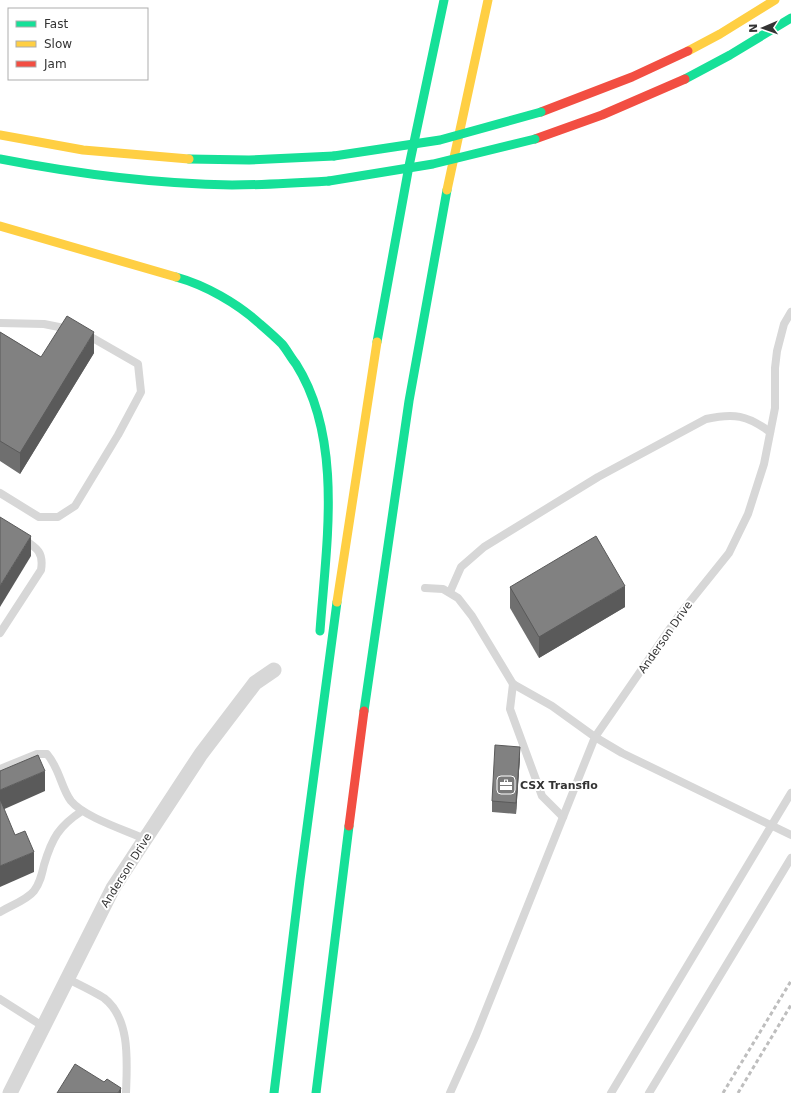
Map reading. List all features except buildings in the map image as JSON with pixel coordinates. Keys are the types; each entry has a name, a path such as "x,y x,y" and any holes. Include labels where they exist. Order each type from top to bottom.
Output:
{"highway":[{"path":"274,1093 310,803 371,372 411,152 444,0"},
{"path":"316,1093 366,696 412,384 434,251 451,161 488,0"},
{"path":"0,135 115,154 168,159 277,160 334,156 440,140 541,112 629,79 675,58 720,34 775,0"},
{"path":"0,159 112,178 164,183 220,185 329,180 382,174 434,165 535,139 625,106 686,79 732,55 791,18"},
{"path":"0,226 190,281 239,306 263,324 282,344 298,366 312,391 320,415 326,443 328,499 319,639"},
{"path":"310,803 317,678"}],"street":[{"name":"Anderson Drive","path":"10,1093 106,902 145,838 200,754 237,704 255,683 274,670"}],"lane":[{"name":"Anderson Drive","path":"450,1093 479,1028 595,737 680,614 729,553 748,514 764,464 775,408 775,368 777,351 784,324 791,312"},
{"path":"0,324 44,324 81,332 138,364 141,392 118,435 75,506 58,517 39,517 0,493"},
{"path":"450,592 461,567 484,547 598,477 706,419 724,415 737,415 757,422 770,432"},
{"path":"0,633 41,570 43,561 36,547 17,536"},
{"path":"425,588 436,588 450,592 472,616 513,684 552,706 595,737 622,753 791,835"},
{"path":"513,684 510,709 542,796 563,816"},
{"path":"0,769 37,754 47,754 55,763 70,800 82,811 145,838"},
{"path":"611,1093 791,793"},
{"path":"0,912 33,892 39,884 47,857 56,835 65,822 82,811"},
{"path":"649,1093 791,858"},
{"path":"68,979 104,998 116,1011 123,1026 127,1063 126,1093"},
{"path":"0,999 44,1027"}],"railway":[{"path":"723,1093 791,981"},
{"path":"738,1093 791,1005"}],"traffic: fast":[{"path":"377,342 409,166 444,0"},
{"path":"685,79 730,55 791,18"},
{"path":"334,156 440,140 541,112"},
{"path":"329,181 433,164 535,139"},
{"path":"189,159 249,160 334,156"},
{"path":"0,159 87,174 174,183 244,185 329,181"},
{"path":"364,711 409,401 447,190"},
{"path":"176,277 187,280 231,302 263,326 284,346 296,364 311,394 321,426 326,459 328,494 326,564 320,631"},
{"path":"274,1093 300,880 337,602"},
{"path":"316,1093 349,826"}],"traffic: slow":[{"path":"447,190 488,0"},
{"path":"688,51 720,34 775,0"},
{"path":"0,135 83,150 189,159"},
{"path":"0,226 176,277"},
{"path":"337,602 377,342"}],"traffic: jam":[{"path":"541,112 632,77 688,51"},
{"path":"535,139 602,115 685,79"},
{"path":"349,826 364,711"}],"place":[{"name":"CSX Transflo","path":"506,785"}]}
